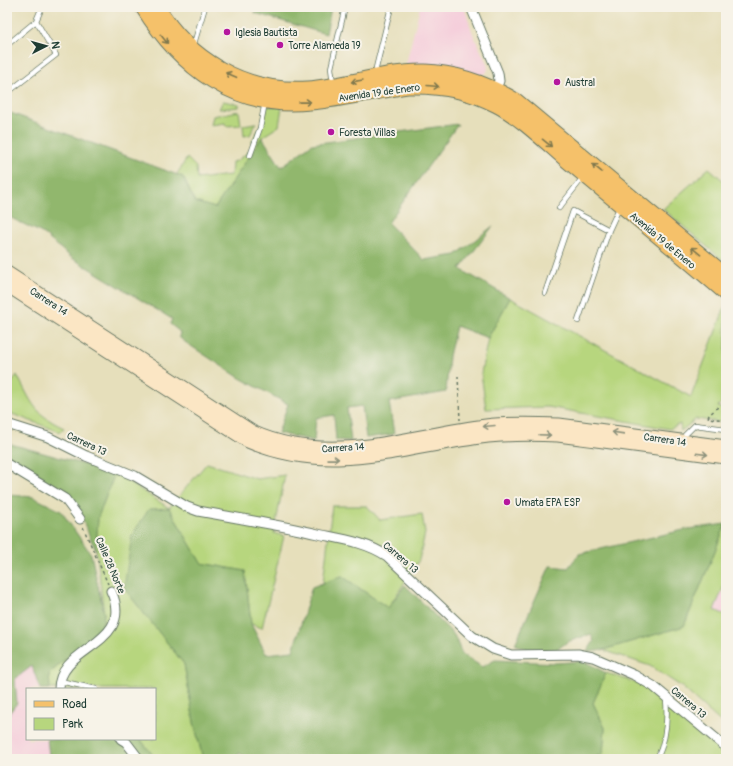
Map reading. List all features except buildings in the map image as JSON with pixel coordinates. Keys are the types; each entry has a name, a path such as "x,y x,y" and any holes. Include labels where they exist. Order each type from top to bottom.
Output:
{"main road":[{"name":"Avenida 19 de Enero","path":"142,7 170,46 199,72 222,86 310,102 407,86 422,85 451,88 516,101 726,276"},
{"name":"Avenida 19 de Enero","path":"157,7 167,23 192,50 228,74 267,93 308,89 406,72 435,72 472,80 492,95 508,112 726,293"},
{"name":"Carrera 14","path":"7,274 252,432 272,441 310,448 352,448 487,426 559,425 726,447"},
{"name":"Carrera 14","path":"7,285 248,441 274,451 310,458 354,458 487,436 535,434 558,435 726,457"}],"street":[{"path":"471,7 498,73 499,82 492,95"},
{"name":"Carrera 13","path":"7,424 48,437 86,456 134,476 188,507 198,511 272,523 355,542 376,549 387,556 472,636 493,650 511,655 578,654 593,657 634,675 653,686 726,747"},
{"path":"7,464 65,499 80,519"},
{"name":"Calle 28 Norte","path":"59,684 67,666 109,632 115,620 117,610 113,594"},
{"path":"123,740 126,742 139,759"}],"lane":[{"path":"7,45 36,21 42,7"},
{"path":"192,50 205,7"},
{"path":"334,85 331,68 345,7"},
{"path":"377,77 376,68 391,7"},
{"path":"7,93 56,55 36,21"},
{"path":"250,156 260,128 267,93"},
{"path":"559,208 585,175"},
{"path":"578,321 609,230 621,205"},
{"path":"545,293 573,211 609,230"},
{"path":"682,442 685,435 695,425 726,429"},
{"path":"59,684 89,688"},
{"path":"657,759 665,734 668,712 666,697"}],"path":[{"path":"458,376 460,430"},
{"path":"718,407 709,415 708,418 726,420"},
{"name":"Calle 28 Norte","path":"80,519 113,594"}],"shaded area":[{"path":"420,7 464,7 473,34 487,64 488,69 486,73 480,75 445,66 406,64"},
{"path":"726,581 726,615 714,610"},
{"path":"32,666 40,688 26,688 26,740 47,740 49,755 55,759 7,759 7,716 17,703 15,679"}],"green space":[{"path":"256,7 331,7 326,34 255,13"},
{"path":"223,101 239,104 239,107 219,109"},
{"path":"268,106 282,107 279,126 262,137 215,208 195,202 183,177 177,174 187,158 196,167 197,179 231,175 232,162 237,161 253,148 252,141 263,122"},
{"path":"239,111 241,125 226,126 225,123 211,125 213,116"},
{"path":"8,112 183,177 195,202 215,208 262,137 281,167 312,144 458,124 388,223 424,260 456,255 493,226 460,269 510,298 488,338 456,326 449,356 446,392 389,402 394,434 366,438 362,406 347,408 351,441 336,440 334,415 316,418 314,441 278,433 288,404 240,378 185,342 179,337 180,332 170,324 172,319 72,258 42,233 7,216"},
{"path":"256,123 250,135 244,136 243,125"},
{"path":"709,168 726,183 726,263 663,209"},
{"path":"510,298 691,397 726,304 726,396 722,396 722,402 718,406 719,408 726,409 726,423 696,419 681,431 680,424 670,429 548,407 486,409 481,373 488,338"},
{"path":"17,375 35,407 46,418 64,428 60,432 7,412 7,386 9,387"},
{"path":"7,443 115,473 98,517 96,551 76,505 42,480 7,458"},
{"path":"207,463 257,479 285,475 274,533 284,536 262,628 251,624 245,571 201,563 169,508"},
{"path":"115,473 169,508 124,588 184,664 194,722 203,759 156,759 141,740 156,740 156,688 50,688 49,674 102,626 104,614 96,548 98,517"},
{"path":"9,495 33,497 61,511 91,554 104,614 102,626 49,674 50,688 40,688 32,666 15,679 17,703 7,716 7,497"},
{"path":"332,506 367,506 380,520 422,514 425,533 419,560 388,608 342,576 323,583"},
{"path":"169,508 201,563 245,571 251,624 266,654 293,651 312,587 342,576 388,608 405,585 454,635 462,654 482,667 495,660 556,663 584,661 606,673 593,703 605,728 603,754 590,759 250,759 239,753 237,759 203,759 194,722 184,664 124,588 132,535 149,509"},
{"path":"726,524 726,581 714,610 726,615 726,727 682,687 650,666 603,650 684,626"},
{"path":"726,524 684,626 603,650 587,652 594,641 591,634 567,642 555,651 526,649 515,644 550,566 568,568 579,554 688,529"},
{"path":"606,673 643,685 726,752 726,759 590,759 603,754 605,728 593,703"},
{"path":"47,740 141,740 156,759 55,759 49,755"}],"place":[{"name":"Iglesia Bautista","path":"227,32"},
{"name":"Torre Alameda 19","path":"280,45"},
{"name":"Austral","path":"557,82"},
{"name":"Foresta Villas","path":"331,132"},
{"name":"Umata EPA ESP","path":"507,502"}]}
